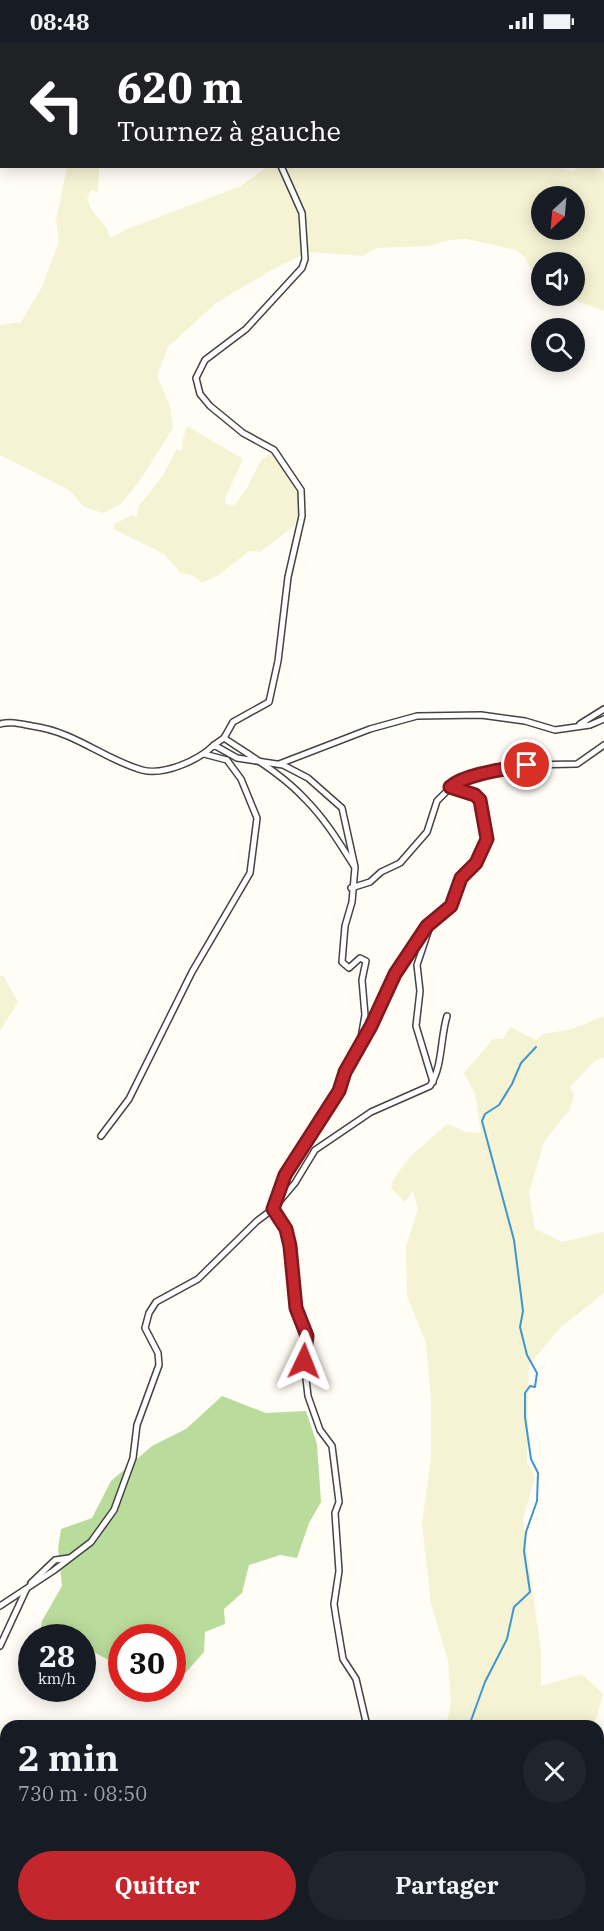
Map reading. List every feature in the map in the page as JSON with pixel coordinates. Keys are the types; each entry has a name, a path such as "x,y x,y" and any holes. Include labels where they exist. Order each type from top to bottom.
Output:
{"street":[{"path":"0,724 8,722 57,729 145,771 166,769 204,754 224,738 234,722 269,702 288,577 302,516 301,490 274,450 243,434 231,421 210,406 200,394 196,378 205,360 246,328 302,268 305,259 302,213 281,168"},
{"path":"277,764 370,729 417,716 481,715 525,721 555,730 578,724 604,709"},
{"path":"578,724 590,725 604,719"},
{"path":"224,738 304,798 328,826 355,867"},
{"path":"214,745 237,758 277,764 308,778 342,808 355,867 342,962 349,968 360,958 366,961 362,980 365,1015 360,1044"},
{"path":"351,888 370,882 381,872 400,863 427,832 437,801 458,780 472,775 527,765 577,764 604,745"},
{"path":"101,1136 129,1099 192,972 250,873 257,818 241,779 228,760 204,754"},
{"path":"273,1209 285,1175 339,1091 345,1072 407,955 417,938 451,906 461,878 476,863 487,839 480,800 475,795 450,787"},
{"path":"433,1082 416,1026 420,992 416,972 429,929 437,917"},
{"path":"0,1606 71,1558 91,1542 108,1520 133,1458 137,1425 159,1365 158,1353 145,1328 149,1313 156,1302 198,1279 257,1221 273,1209 295,1183 315,1150 371,1112 406,1099 430,1086 433,1082 447,1016"},
{"path":"273,1209 286,1229 296,1308 307,1336 304,1361 308,1396 320,1430 332,1446 339,1502 335,1513 339,1571 334,1605 343,1659 356,1678 366,1720"},
{"path":"0,1646 27,1588"}],"shaded area":[{"path":"67,168 99,168 98,192 91,190 87,199 93,212 107,228 110,238 127,229 241,186 266,168 558,168 572,171 578,168 599,168 604,172 604,311 585,304 585,252 531,252 531,269 525,257 516,250 467,239 449,240 428,246 376,248 363,256 309,252 275,268 216,303 168,347 157,376 170,406 173,428 141,479 121,504 103,513 84,507 69,490 0,455 0,325 21,322 42,287 59,241 56,220"},
{"path":"187,426 243,459 225,498 225,503 234,506 247,488 261,460 273,452 298,494 298,516 294,526 260,552 249,551 219,575 202,583 192,575 181,573 164,554 113,529 115,524 132,515 137,517 138,507 162,477 176,450 181,450"},
{"path":"3,975 18,1002 0,1031 0,976"},
{"path":"604,1016 604,1057 595,1061 570,1087 574,1095 570,1109 544,1142 529,1192 535,1229 562,1242 604,1232 604,1293 560,1328 529,1365 527,1462 535,1477 523,1519 541,1652 541,1686 582,1674 603,1694 596,1720 447,1720 451,1703 448,1660 431,1604 422,1524 431,1457 431,1400 426,1343 407,1296 406,1246 418,1209 413,1191 405,1202 391,1188 393,1180 409,1158 447,1124 466,1132 481,1133 475,1094 464,1073 494,1038 503,1039 510,1027 536,1040 544,1034 572,1029"}],"green space":[{"path":"222,1396 266,1413 306,1411 317,1444 321,1502 309,1523 297,1558 280,1555 249,1565 242,1593 224,1609 225,1624 205,1632 204,1652 186,1672 186,1624 108,1624 108,1660 96,1653 96,1624 41,1624 62,1586 58,1549 61,1529 92,1518 111,1481 152,1446 186,1429"}],"waterway":[{"path":"471,1720 485,1682 507,1639 514,1607 530,1592 524,1551 526,1532 537,1501 538,1473 531,1459 525,1417 525,1393 530,1386 535,1387 537,1373 527,1355 520,1327 523,1311 514,1240 482,1121 485,1114 499,1105 521,1063 536,1047"}],"route":[{"path":"304,1361 307,1336 296,1308 290,1246 286,1229 273,1209 277,1192 310,1133 339,1091 345,1072 371,1026 395,974 417,938 431,921 451,906 461,878 476,863 487,839 480,800 475,795 450,787 458,780 472,775 491,774 527,765"}]}
